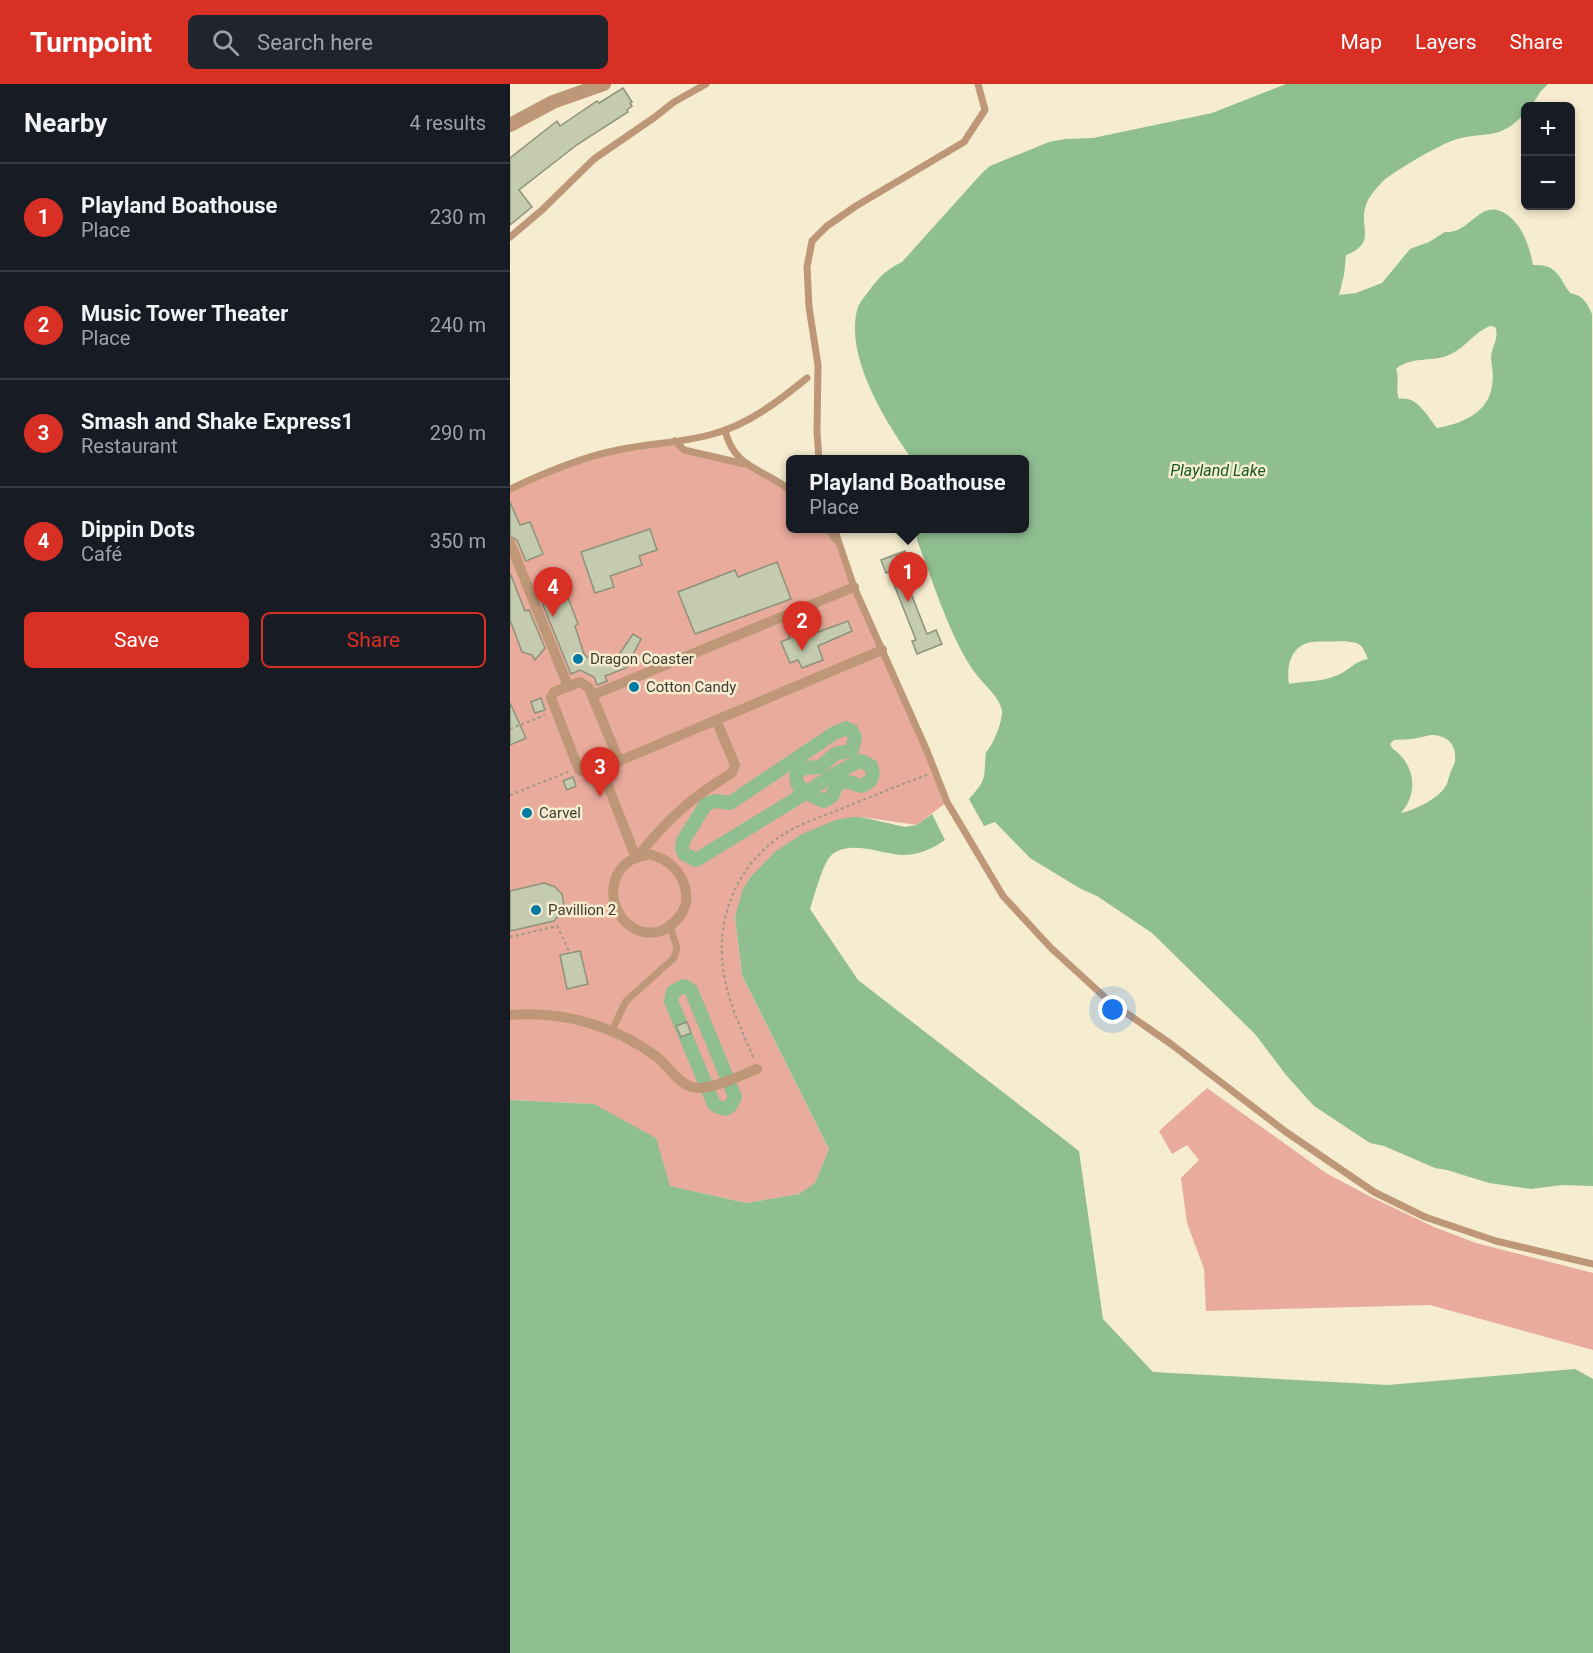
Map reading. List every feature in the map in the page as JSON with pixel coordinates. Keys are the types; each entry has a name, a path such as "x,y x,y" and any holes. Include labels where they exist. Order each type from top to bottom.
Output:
{"street":[{"path":"512,120 603,84"},
{"path":"510,543 568,686"},
{"path":"592,695 854,587"},
{"path":"619,761 589,688 580,682 554,692 551,698 579,770 589,773 619,761 882,650"},
{"path":"636,858 681,808 732,772 735,765 716,720"},
{"path":"601,768 636,858"},
{"path":"649,854 666,862 680,875 687,893 685,910 670,926 657,932 637,930 621,917 614,903 612,888 619,872 636,858 649,854"},
{"path":"510,1015 575,1018 612,1030 641,1046 666,1064 691,1087 704,1088 757,1069"}],"lane":[{"path":"510,237 542,210 594,159 674,102 706,84"},
{"path":"819,455 818,365 809,307 807,267 812,241 827,226 856,206 964,142 985,110 978,84"},
{"path":"510,489 536,477 606,453 725,430 745,422 777,402 807,378"},
{"path":"725,430 728,444 735,455 786,488"},
{"path":"675,441 684,450 748,465"},
{"path":"830,533 836,541"},
{"path":"835,533 854,587 947,802 1003,896 1051,948 1109,1001 1171,1044 1286,1132 1374,1192 1425,1217 1496,1241 1593,1264"},
{"path":"612,1030 626,1001 674,958 677,948 670,926"}],"path":[{"path":"510,729 556,711"},
{"path":"510,795 579,768"},
{"path":"757,1069 727,989 722,962 721,935 728,902 745,869 770,844 801,825 935,771"},
{"path":"510,937 558,926 570,953"}],"shaded area":[{"path":"675,441 685,450 748,465 786,488 786,533 830,533 836,541 947,802 917,825 861,817 752,875 735,916 742,975 829,1149 815,1184 799,1194 746,1203 669,1186 594,1104 510,1100 510,489 617,450"},
{"path":"1207,1088 1326,1173 1371,1197 1434,1227 1476,1243 1593,1273 1593,1350 1430,1305 1206,1311 1204,1269 1187,1223 1181,1178 1199,1160 1187,1145 1172,1154 1159,1131"}],"water":[{"name":"Playland Lake","path":"1286,84 1548,84 1534,102 1521,102 1521,117 1507,128 1492,134 1465,137 1447,143 1406,165 1382,182 1366,205 1362,245 1346,255 1339,295 1356,293 1382,283 1410,249 1429,242 1445,232 1454,231 1484,212 1492,210 1501,211 1520,228 1533,265 1541,265 1556,272 1570,293 1584,300 1592,314 1593,1186 1562,1185 1531,1189 1489,1183 1435,1168 1384,1146 1370,1143 1314,1106 1286,1075 1255,1034 1152,933 1097,896 1081,889 1030,858 995,822 984,826 969,799 982,781 986,752 997,733 1002,711 998,701 976,674 958,644 917,540 917,533 1029,533 1029,455 909,455 890,427 870,387 856,346 855,326 858,307 862,299 878,280 902,262 982,173 990,166 1049,142 1093,138 1212,113","holes":["1490,326 1495,327 1491,354 1493,382 1485,404 1472,416 1455,424 1437,428 1416,403 1399,399 1396,369 1416,360 1451,354","1312,642 1353,642 1364,649 1368,659 1332,677 1289,684 1289,664 1299,647","1437,735 1453,745 1455,761 1447,784 1442,791 1425,803 1401,813 1410,796 1412,779 1406,762 1390,744 1394,740"]},
{"path":"932,814 945,840 925,851 902,855 852,848 842,849 834,854 825,865 810,909 858,980 1079,1151 1103,1319 1153,1372 1388,1385 1575,1369 1593,1379 1593,1653 510,1653 510,1100 594,1104 656,1138 670,1186 746,1203 799,1194 815,1183 829,1149 742,975 735,916 743,889 752,875 776,851 802,834 836,820 861,817 905,827 917,825"}],"building":[{"path":"623,88 632,102 628,112 578,144 519,190 532,207 510,225 510,158 557,121 560,126 597,101 599,103"},
{"path":"510,502 520,525 530,522 543,554 526,561 517,540 510,536"},
{"path":"650,529 657,550 639,556 642,565 610,576 614,587 595,593 581,552"},
{"path":"905,551 910,564 901,568 927,634 936,630 942,644 917,654 912,641 916,640 889,572 886,573 881,560"},
{"path":"777,562 791,599 695,634 678,592 735,570 738,577"},
{"path":"510,573 525,611 529,610 545,648 535,660 532,655 522,652 510,620"},
{"name":"Dragon Coaster","path":"567,595 578,624 575,626 584,654 592,661 601,664 611,663 633,634 641,639 626,668 605,676 607,681 597,685 594,677 580,670 571,674 543,605"},
{"path":"848,621 852,631 818,646 823,660 802,668 798,660 790,663 781,642 790,638 787,631 809,622 813,634"},
{"path":"541,698 545,710 535,713 531,702"},
{"path":"510,703 526,738 510,745"},
{"path":"573,777 576,786 567,790 563,781"},
{"name":"Pavillion 2","path":"544,883 555,887 562,894 564,905 560,914 554,921 510,931 510,891"},
{"path":"580,951 588,984 567,989 560,955"},
{"path":"687,1022 691,1033 681,1037 676,1026"}],"waterway":[{"path":"833,734 730,803 716,801 706,804 683,841 684,854 696,860 804,794 811,790 832,776 861,761 871,766 872,778 868,783 861,786 849,782 837,784 832,796 824,801 817,798 808,792 805,790 802,788 798,786 796,776 799,771 804,768 820,767 835,754 852,750 855,738 852,731 846,728 833,734"},
{"path":"684,986 691,990 735,1097 726,1109 714,1104 671,1001 673,992 684,986"}],"place":[{"name":"Playland Boathouse","path":"908,602"},
{"name":"Dippin Dots","path":"553,617"},
{"name":"Music Tower Theater","path":"802,651"},
{"name":"Dragon Coaster","path":"578,659"},
{"name":"Cotton Candy","path":"634,687"},
{"name":"Smash and Shake Express1","path":"600,797"},
{"name":"Carvel","path":"527,813"},
{"name":"Pavillion 2","path":"536,910"}]}
